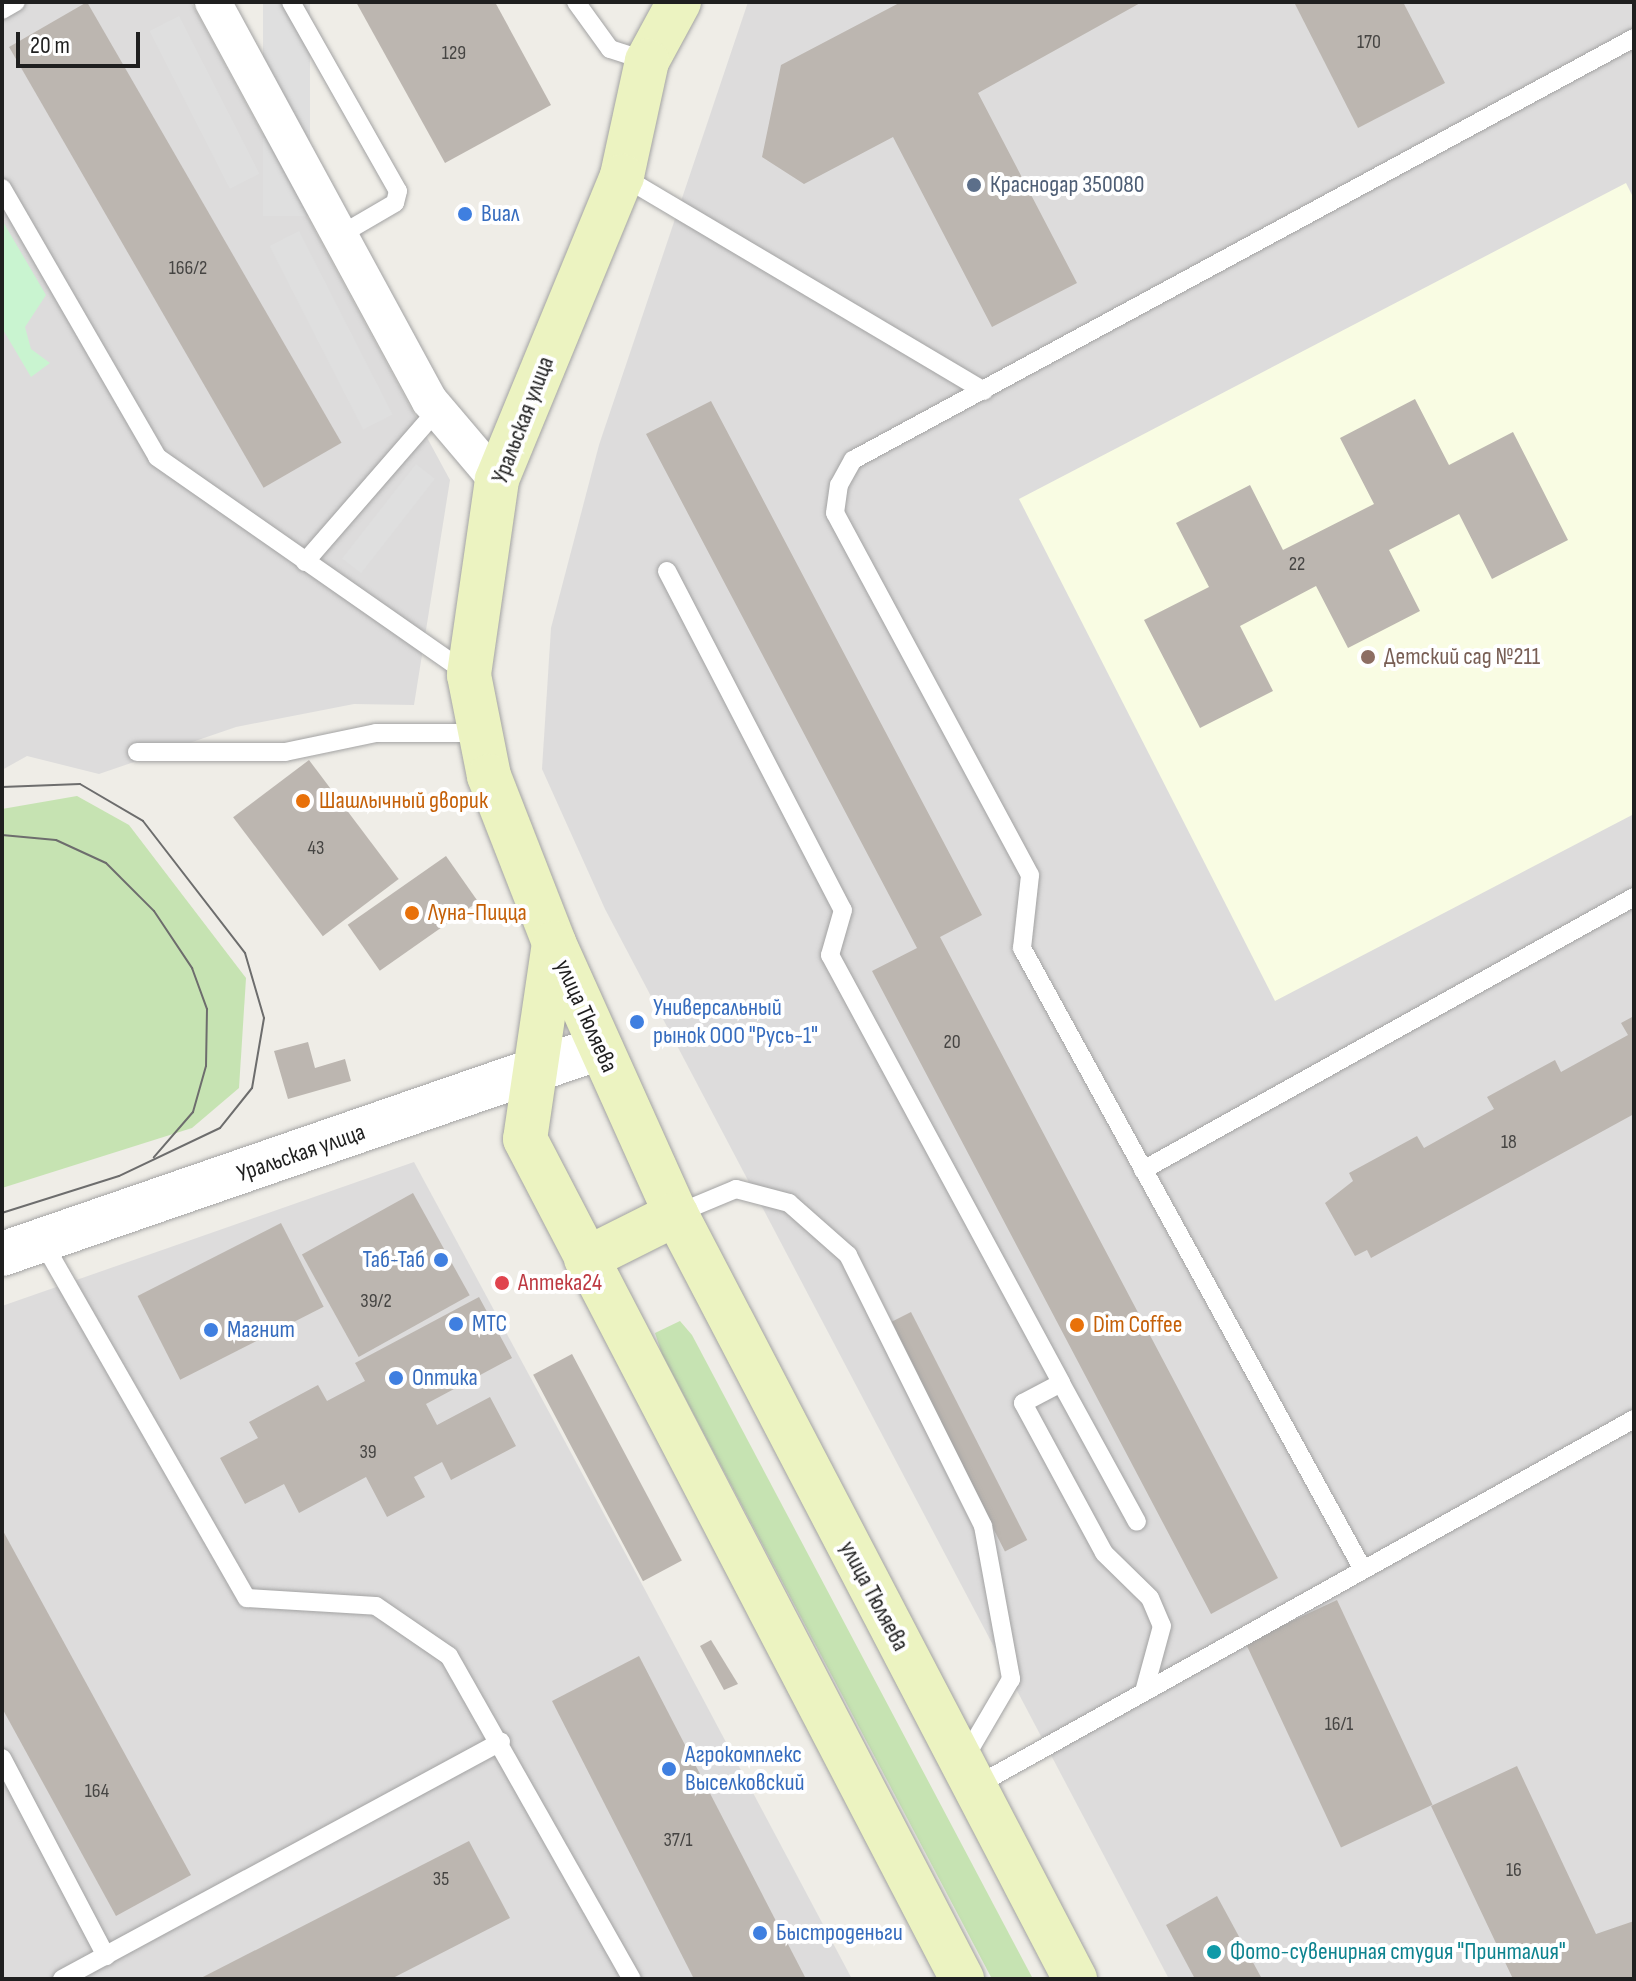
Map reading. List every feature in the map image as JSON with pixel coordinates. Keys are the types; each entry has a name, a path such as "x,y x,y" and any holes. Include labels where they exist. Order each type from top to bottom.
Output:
{"main road":[{"name":"Уральская улица","path":"554,943 489,776 469,675 497,480 622,176 647,61 679,2"},
{"name":"улица Тюляева","path":"554,943 676,1214 1075,1979"},
{"name":"улица Тюляева","path":"554,943 525,1139 962,1979"},
{"path":"586,1259 676,1214"}],"street":[{"path":"213,2 437,410 497,480"},
{"name":"Уральская улица","path":"21,1247 599,1048"}],"lane":[{"path":"2,10 16,2"},
{"path":"291,2 398,191 395,203 340,235"},
{"path":"576,2 610,49 647,61"},
{"path":"1361,1566 1022,948 1030,875 835,513 853,460 1634,38"},
{"path":"622,176 984,391"},
{"path":"2,188 157,457 469,675"},
{"path":"305,562 437,410"},
{"path":"667,571 843,910 830,955 1137,1522"},
{"path":"137,752 285,752 376,733 481,733"},
{"path":"1143,1170 1634,897"},
{"path":"676,1214 736,1189 789,1203 848,1255 983,1526 1011,1679 968,1775"},
{"path":"21,1247 247,1598 376,1606 449,1656 501,1742 632,1979"},
{"path":"1061,1383 1023,1403 1104,1553 1150,1598 1162,1626 1144,1692"},
{"path":"968,1775 1144,1692 1361,1566 1634,1419"},
{"path":"62,1979 501,1742"},
{"path":"2,1758 106,1956"}],"shaded area":[{"path":"2,2 191,2 450,480 414,705 354,704 236,727 99,774 27,756 2,770"},
{"path":"263,2 310,2 310,216 263,216"},
{"path":"748,2 1634,2 1634,1979 1169,1979 605,909 542,769 551,628 599,445"},
{"path":"179,16 259,174 230,189 150,31"},
{"name":"Детский сад №211","path":"1626,183 1634,199 1634,814 1275,1001 1019,499"},
{"path":"299,231 393,415 363,430 270,246"},
{"path":"416,464 435,479 361,573 342,559"},
{"path":"414,1162 852,1979 2,1979 2,1306"}],"green space":[{"path":"2,220 46,295 25,327 31,349 50,363 31,377 2,328"},
{"path":"77,796 129,825 246,978 239,1088 192,1128 2,1188 2,809"},
{"path":"680,1321 692,1335 1033,1979 992,1979 662,1354 655,1333"}],"building":[{"path":"87,2 342,443 264,488 9,47"},
{"path":"356,2 495,2 551,105 445,163"},
{"path":"901,2 1142,2 978,93 1077,283 992,327 893,137 804,184 762,157 781,65"},
{"path":"1294,2 1403,2 1445,83 1358,128"},
{"path":"1415,399 1449,465 1513,432 1568,540 1492,579 1459,514 1389,550 1420,611 1348,648 1316,586 1240,626 1273,691 1200,728 1144,620 1209,587 1176,523 1250,485 1283,550 1374,504 1340,438"},
{"path":"711,401 982,915 940,937 1278,1578 1211,1614 872,971 917,948 646,434"},
{"path":"309,760 399,879 323,936 233,817"},
{"name":"Луна-Пицца","path":"446,856 478,902 380,971 348,925"},
{"path":"1634,1016 1634,1114 1371,1258 1367,1250 1355,1256 1325,1203 1353,1181 1349,1173 1417,1136 1424,1148 1494,1109 1487,1097 1555,1060 1561,1072 1628,1035 1621,1023"},
{"path":"308,1042 315,1068 345,1059 351,1081 288,1099 274,1051"},
{"path":"413,1193 470,1295 359,1357 302,1255"},
{"path":"281,1223 324,1307 180,1380 138,1296"},
{"path":"479,1297 512,1358 426,1404 437,1425 490,1397 516,1446 451,1480 442,1462 414,1477 425,1497 387,1517 366,1477 299,1513 284,1484 245,1504 220,1458 258,1438 249,1422 318,1385 327,1401 365,1381 355,1363"},
{"path":"911,1312 1027,1540 1005,1551 889,1323"},
{"path":"572,1354 682,1561 643,1581 533,1375"},
{"path":"2,1529 191,1875 116,1916 2,1708"},
{"path":"1337,1600 1433,1805 1341,1848 1245,1643"},
{"path":"711,1640 738,1684 724,1690 700,1646"},
{"path":"639,1656 806,1979 694,1979 552,1701"},
{"path":"1517,1766 1596,1934 1634,1921 1634,1979 1513,1979 1431,1806"},
{"path":"469,1841 510,1918 391,1979 199,1979"},
{"name":"Фото-сувенирная студия \"Принталия\"","path":"1217,1896 1262,1979 1195,1979 1166,1925"}],"tram line":[{"path":"2,787 80,784 143,821 245,953 264,1018 252,1088 220,1128 119,1176 2,1213"},
{"path":"2,835 56,840 106,863 154,911 192,968 207,1009 206,1066 193,1112 154,1157"}],"place":[{"name":"Краснодар 350080","path":"974,185"},
{"name":"Виал","path":"465,214"},
{"name":"Детский сад №211","path":"1368,657"},
{"name":"Шашлычный дворик","path":"303,801"},
{"name":"Луна-Пицца","path":"412,913"},
{"name":"Универсальный рынок ООО \"Русь-1\"","path":"637,1022"},
{"name":"Таб-Таб","path":"441,1260"},
{"name":"Аптека24","path":"502,1283"},
{"name":"МТС","path":"456,1324"},
{"name":"Dim Coffee","path":"1077,1325"},
{"name":"Магнит","path":"211,1330"},
{"name":"Оптика","path":"396,1378"},
{"name":"Агрокомплекс Выселковский","path":"669,1769"},
{"name":"Быстроденьги","path":"760,1933"},
{"name":"Фото-сувенирная студия \"Принталия\"","path":"1214,1952"}]}
